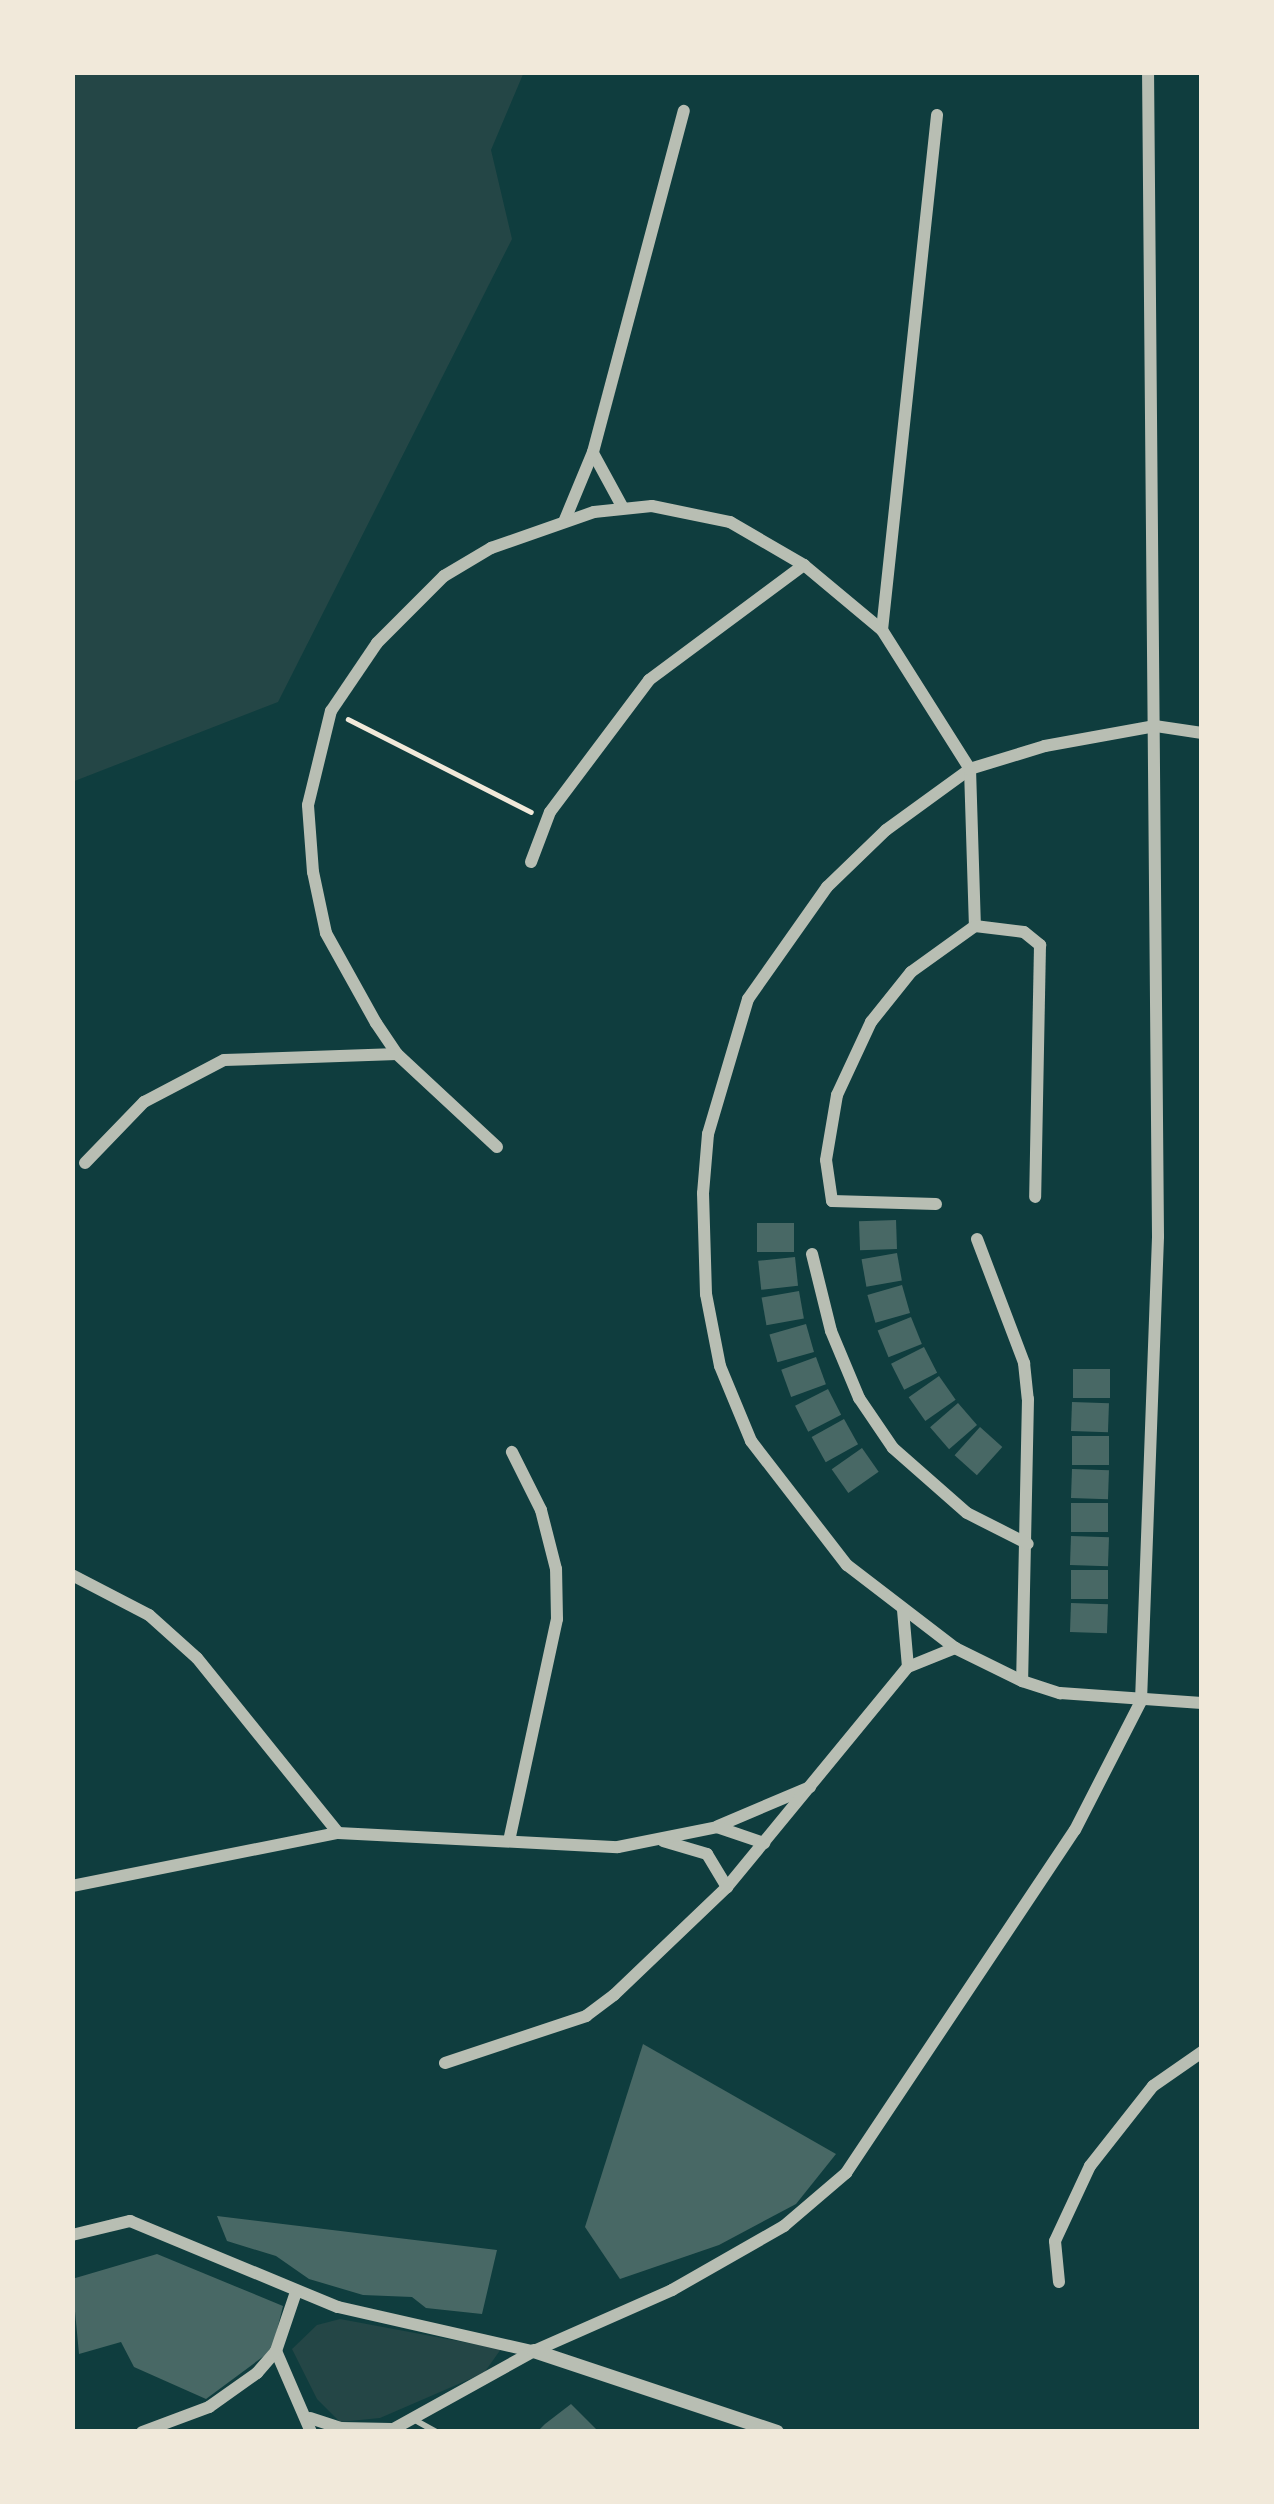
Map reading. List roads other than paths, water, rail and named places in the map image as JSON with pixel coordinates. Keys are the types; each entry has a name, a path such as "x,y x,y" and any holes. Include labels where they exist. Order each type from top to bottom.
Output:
{"street":[{"path":"277,2351 310,2425 390,2430 534,2351 672,2290 784,2226 845,2173 1075,1830 1141,1701 1158,1236 1148,72"},
{"path":"564,522 593,452 684,111"},
{"path":"882,630 938,115"},
{"path":"593,452 623,508"},
{"path":"497,1147 397,1054 342,969 313,872 308,805 331,711 376,643 444,576 491,548 564,522 623,508 693,510 730,522 804,566 882,630 970,769 975,926"},
{"path":"531,862 547,820 649,680 804,566"},
{"path":"1202,733 1155,726 970,769 886,830 782,944 728,1048 706,1154 706,1294 720,1366 752,1442 847,1565 955,1648 1022,1682 1141,1701 1202,1703"},
{"path":"936,1204 832,1201 826,1160 837,1095 871,1022 911,972 975,926 1024,932 1040,945 1035,1197"},
{"path":"86,1163 144,1102 224,1060 397,1054"},
{"path":"977,1240 1024,1363 1028,1544 1022,1682"},
{"path":"812,1254 831,1331 860,1398 893,1448 967,1513 1028,1544"},
{"path":"508,1841 557,1619 556,1570 541,1510 512,1452"},
{"path":"72,1575 149,1616 197,1658 338,1833"},
{"path":"903,1610 908,1667"},
{"path":"445,2063 586,2016 727,1887 908,1667 955,1648"},
{"path":"72,1886 338,1833 618,1847 717,1827 816,1784"},
{"path":"717,1827 764,1844"},
{"path":"656,1840 707,1854 727,1887"},
{"path":"1059,2282 1055,2241 1090,2166 1153,2086 1202,2052"},
{"path":"72,2235 130,2221 296,2292 442,2335 534,2351 777,2432"},
{"path":"142,2432 236,2392 277,2351 296,2292"}],"lane":[{"path":"411,2417 436,2432"}]}
